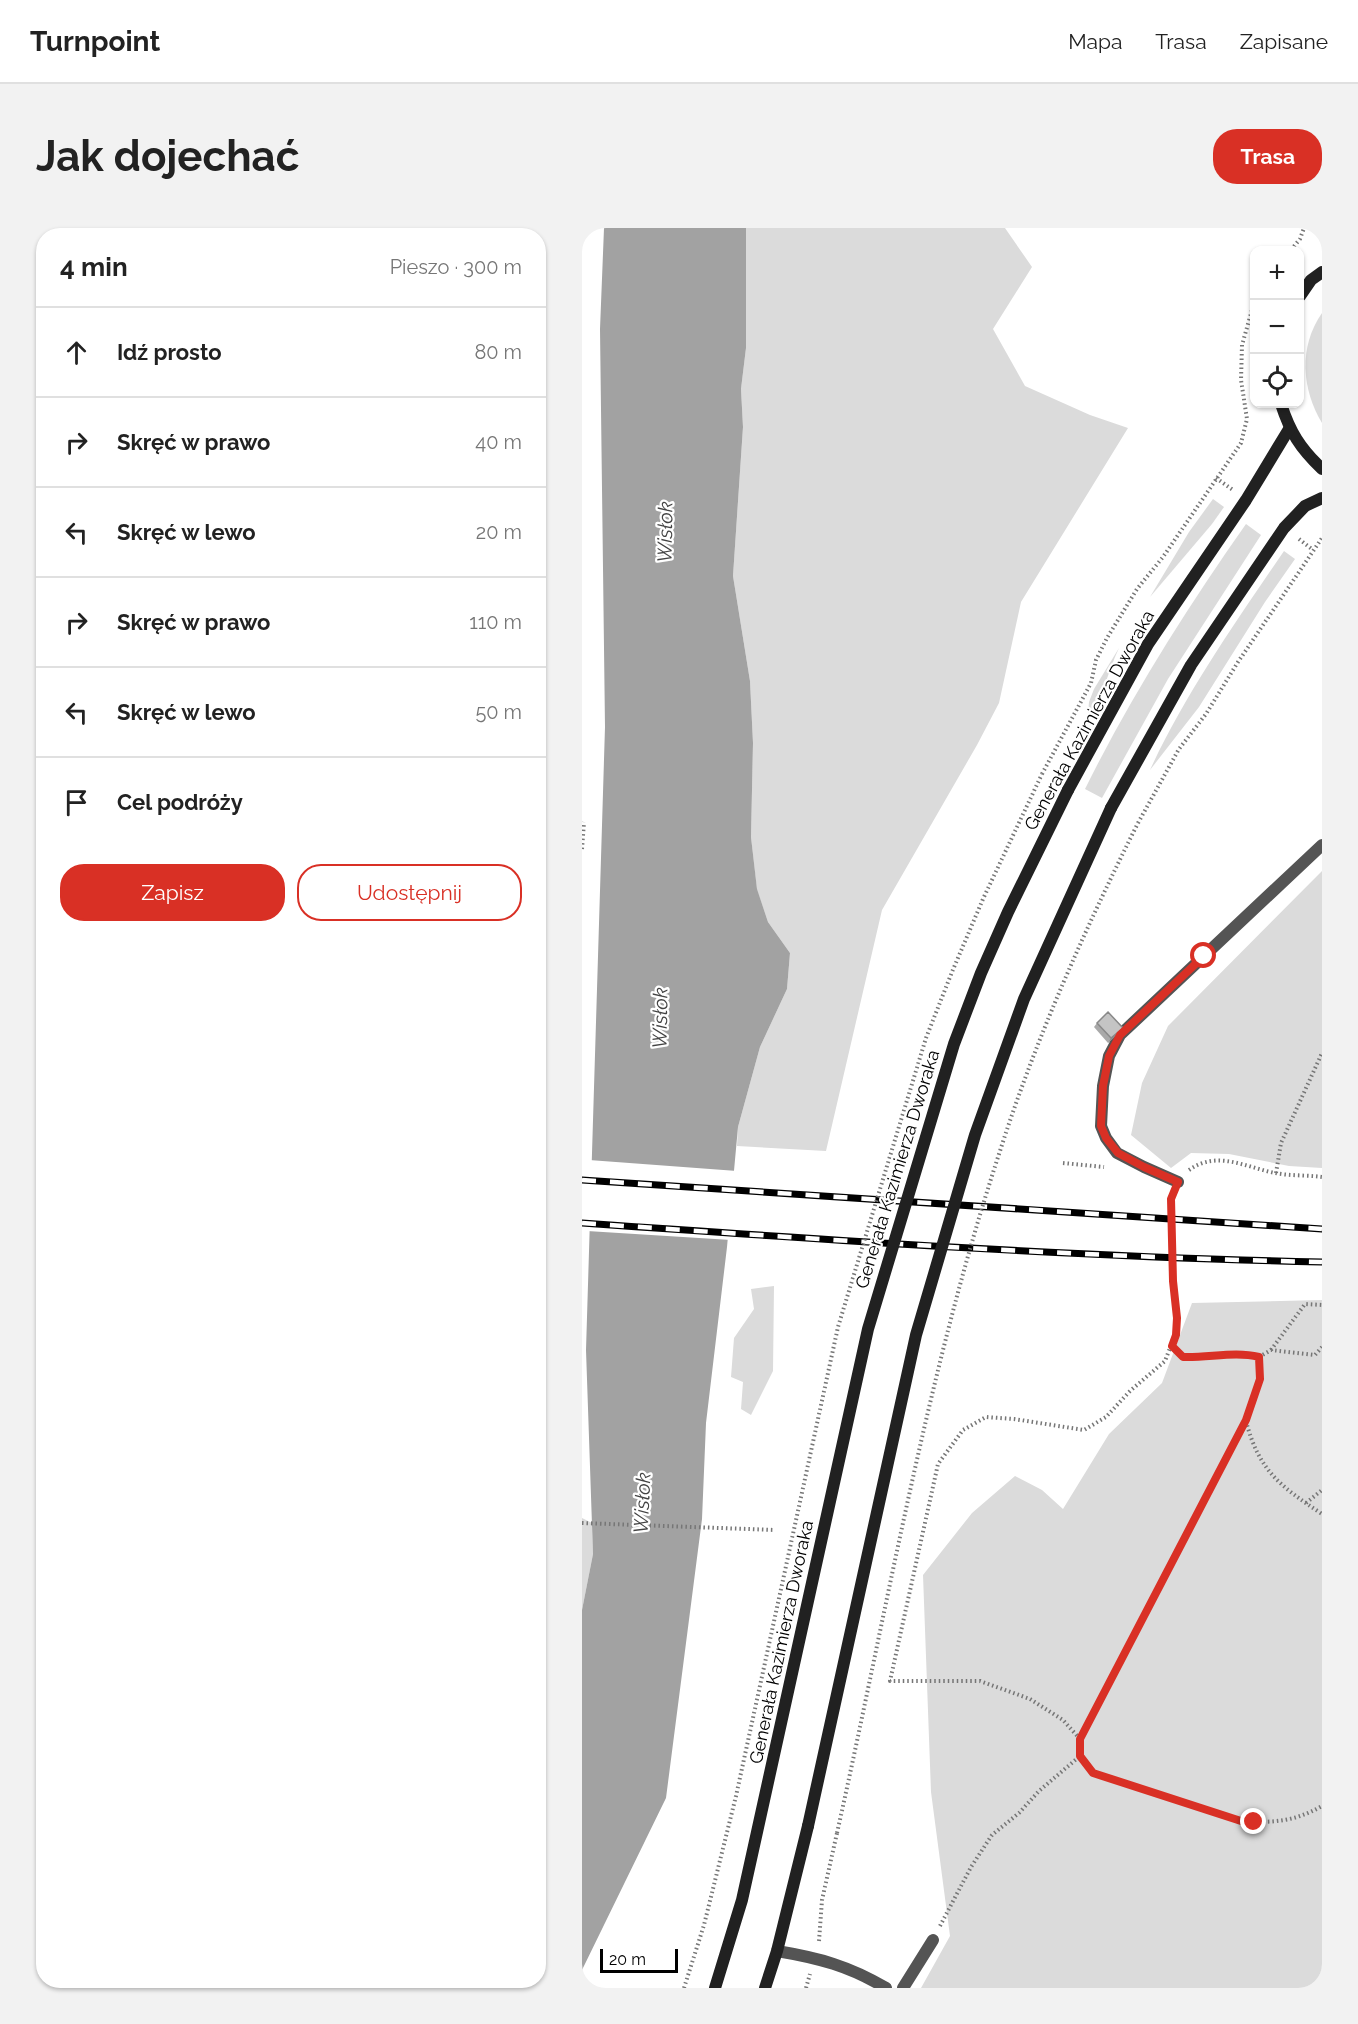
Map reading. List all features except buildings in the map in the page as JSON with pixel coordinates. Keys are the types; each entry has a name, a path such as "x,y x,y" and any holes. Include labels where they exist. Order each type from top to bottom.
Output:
{"main road":[{"path":"1304,289 1311,280 1322,272"},
{"path":"1282,408 1289,429 1305,452 1322,469"},
{"name":"Generała Kazimierza Dworaka","path":"715,1988 742,1900 871,1318 954,1044 981,973 1008,912 1068,790 1148,644 1246,500 1289,429"},
{"path":"765,1988 777,1951 808,1826 916,1335 965,1168 996,1073 1024,999 1110,808 1191,666 1284,528 1305,506 1322,498"}],"street":[{"path":"1178,1182 1118,1153 1106,1138 1101,1126 1103,1086 1109,1056 1120,1035 1322,845"},
{"path":"903,1988 933,1940"},
{"path":"777,1951 814,1957 861,1974 886,1988"}],"path":[{"path":"1294,246 1304,228"},
{"path":"1042,774 1091,683 1096,660 1107,638 1137,588 1163,557 1241,442 1247,419 1241,380 1242,345 1250,317"},
{"path":"1216,478 1235,492"},
{"path":"1294,536 1313,550"},
{"path":"806,1988 820,1935 822,1900 948,1329 999,1153 1050,1014 1087,929 1138,823 1179,749 1206,714 1238,662 1322,538"},
{"path":"582,849 584,822"},
{"path":"1276,1173 1281,1143 1322,1053"},
{"path":"1080,1739 1063,1720 1030,1699 980,1681 890,1681 938,1464 963,1430 986,1417 1084,1430 1106,1417 1130,1391 1165,1361 1176,1335 1177,1318 1173,1281 1171,1199 1183,1174 1205,1161 1217,1160 1276,1173 1322,1177"},
{"path":"1063,1163 1103,1167"},
{"path":"1172,1346 1183,1357 1243,1353 1259,1357 1271,1350 1296,1313 1305,1304 1322,1305"},
{"path":"1271,1350 1315,1355 1322,1347"},
{"path":"1259,1357 1260,1379 1246,1420 1080,1739 1080,1756 1093,1773 1241,1821 1266,1823 1304,1816 1322,1806"},
{"path":"1246,1420 1251,1442 1269,1473 1322,1514"},
{"path":"1306,1503 1322,1490"},
{"path":"582,1522 776,1530"},
{"path":"933,1940 971,1867 992,1835 1080,1756"}],"shaded area":[{"path":"746,228 1005,228 1032,267 993,329 1025,386 1090,415 1128,428 1021,602 999,703 882,910 826,1151 737,1146 738,1127 760,1047 787,989 790,953 768,922 757,890 751,837 753,743 750,681 733,576 743,427 741,389 746,348"},
{"path":"1322,313 1322,423 1310,397 1306,354 1314,326"},
{"path":"1213,499 1224,507 1150,597 1189,532"},
{"path":"1246,524 1261,535 1168,679 1102,798 1085,789 1121,720 1161,653"},
{"path":"1284,551 1295,559 1199,707 1150,770 1195,686"},
{"path":"1119,648 1097,706 1087,725 1089,702 1094,689"},
{"path":"1322,871 1322,1168 1289,1166 1229,1154 1191,1153 1171,1168 1131,1135 1142,1083 1168,1026"},
{"path":"774,1286 773,1371 751,1415 741,1409 743,1382 731,1377 734,1338 754,1309 751,1289"},
{"path":"1322,1300 1322,1988 921,1988 950,1936 931,1792 923,1575 972,1513 1015,1476 1042,1490 1063,1509 1109,1434 1162,1383 1192,1303"},
{"path":"582,1518 592,1523 593,1554 582,1610"}],"water":[{"name":"Wisłok","path":"604,228 746,228 746,348 741,389 743,427 733,576 750,681 753,743 751,837 757,889 768,922 790,953 787,989 760,1047 738,1127 727,1247 706,1423 702,1519 666,1798 582,1970 582,1610 593,1554 586,1350 605,727 600,329"}],"pier":[{"path":"589,1160 737,1171 731,1240 587,1231"}],"railway":[{"path":"582,1180 1322,1229"},
{"path":"582,1223 1044,1252 1322,1262"}],"route":[{"path":"1204,956 1120,1035 1109,1056 1103,1086 1101,1126 1106,1138 1118,1153 1178,1182 1171,1199 1173,1281 1177,1318 1176,1335 1172,1346 1183,1357 1243,1353 1259,1357 1260,1379 1246,1420 1080,1739 1080,1756 1093,1773 1241,1821 1254,1822"}]}
